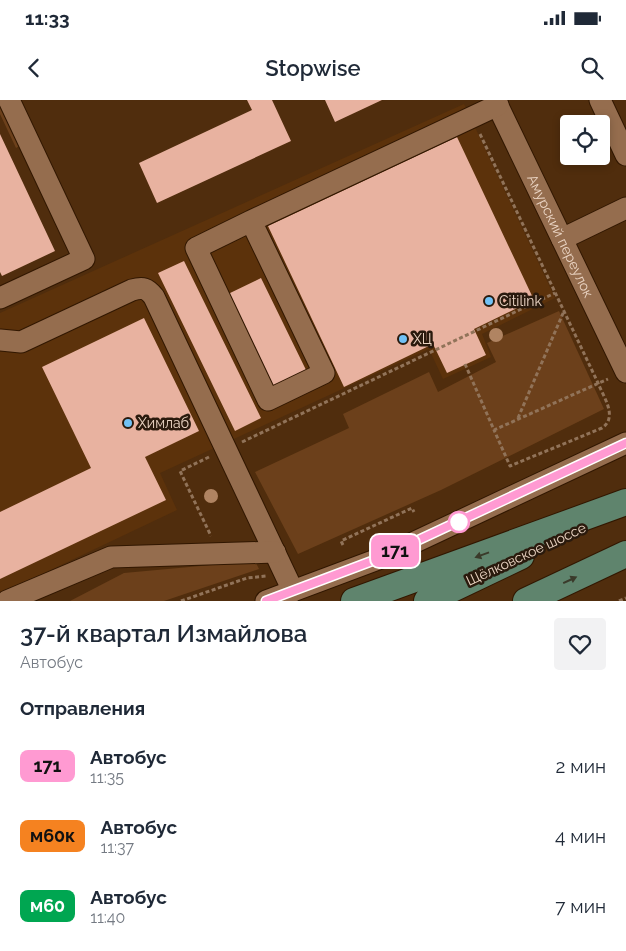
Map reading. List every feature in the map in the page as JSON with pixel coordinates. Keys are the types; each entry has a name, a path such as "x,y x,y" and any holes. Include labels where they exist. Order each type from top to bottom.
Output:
{"main road":[{"path":"354,601 626,502"},
{"name":"Щёлковское шоссе","path":"427,601 626,506"},
{"path":"526,601 626,554"}],"street":[{"path":"0,298 84,259 9,100"},
{"path":"600,100 626,155"},
{"path":"251,221 324,374 268,400 196,248 251,221 471,117 496,102"},
{"name":"Амурский переулок","path":"496,102 562,239 620,374"},
{"path":"562,239 626,208"},
{"path":"0,340 21,342 132,290 140,288 148,290 154,297 289,583"},
{"path":"266,601 289,583 380,558 626,443"},
{"path":"7,601 110,557 274,552"}],"path":[{"path":"465,364 510,466 602,428 610,418 609,410 598,383 471,117"},
{"path":"219,554 180,471 555,293"},
{"path":"518,419 564,311"},
{"path":"494,430 620,374"},
{"path":"343,545 341,541 412,508 414,512"},
{"path":"181,601 247,578 289,583"},
{"path":"620,601 626,598"}],"shaded area":[{"path":"0,102 21,145 16,148 0,114"},
{"path":"464,104 555,298 482,334 491,357 443,379 429,349 160,473 177,510 0,594 0,313"},
{"path":"559,311 604,409 441,490 298,554 255,472 349,428 343,414 429,372 438,392 496,362 487,343"},
{"path":"255,561 259,569 164,601 70,601 124,573"}],"building":[{"path":"247,100 272,100 291,141 157,203 139,163 252,110"},
{"path":"325,100 382,100 335,122"},
{"path":"0,134 55,251 2,276 0,272"},
{"path":"457,137 534,300 474,329 486,355 447,373 433,344 344,387 268,226"},
{"path":"184,261 261,418 235,431 158,273"},
{"path":"261,278 306,370 273,386 228,294"},
{"path":"144,318 199,431 145,457 166,500 0,579 0,512 91,468 42,367"}],"bus line":[{"name":"171","path":"266,601 380,558 626,443"}],"place":[{"name":"Citilink","path":"489,301"},
{"name":"ХЦ","path":"403,339"},
{"name":"Химлаб","path":"128,423"}]}
